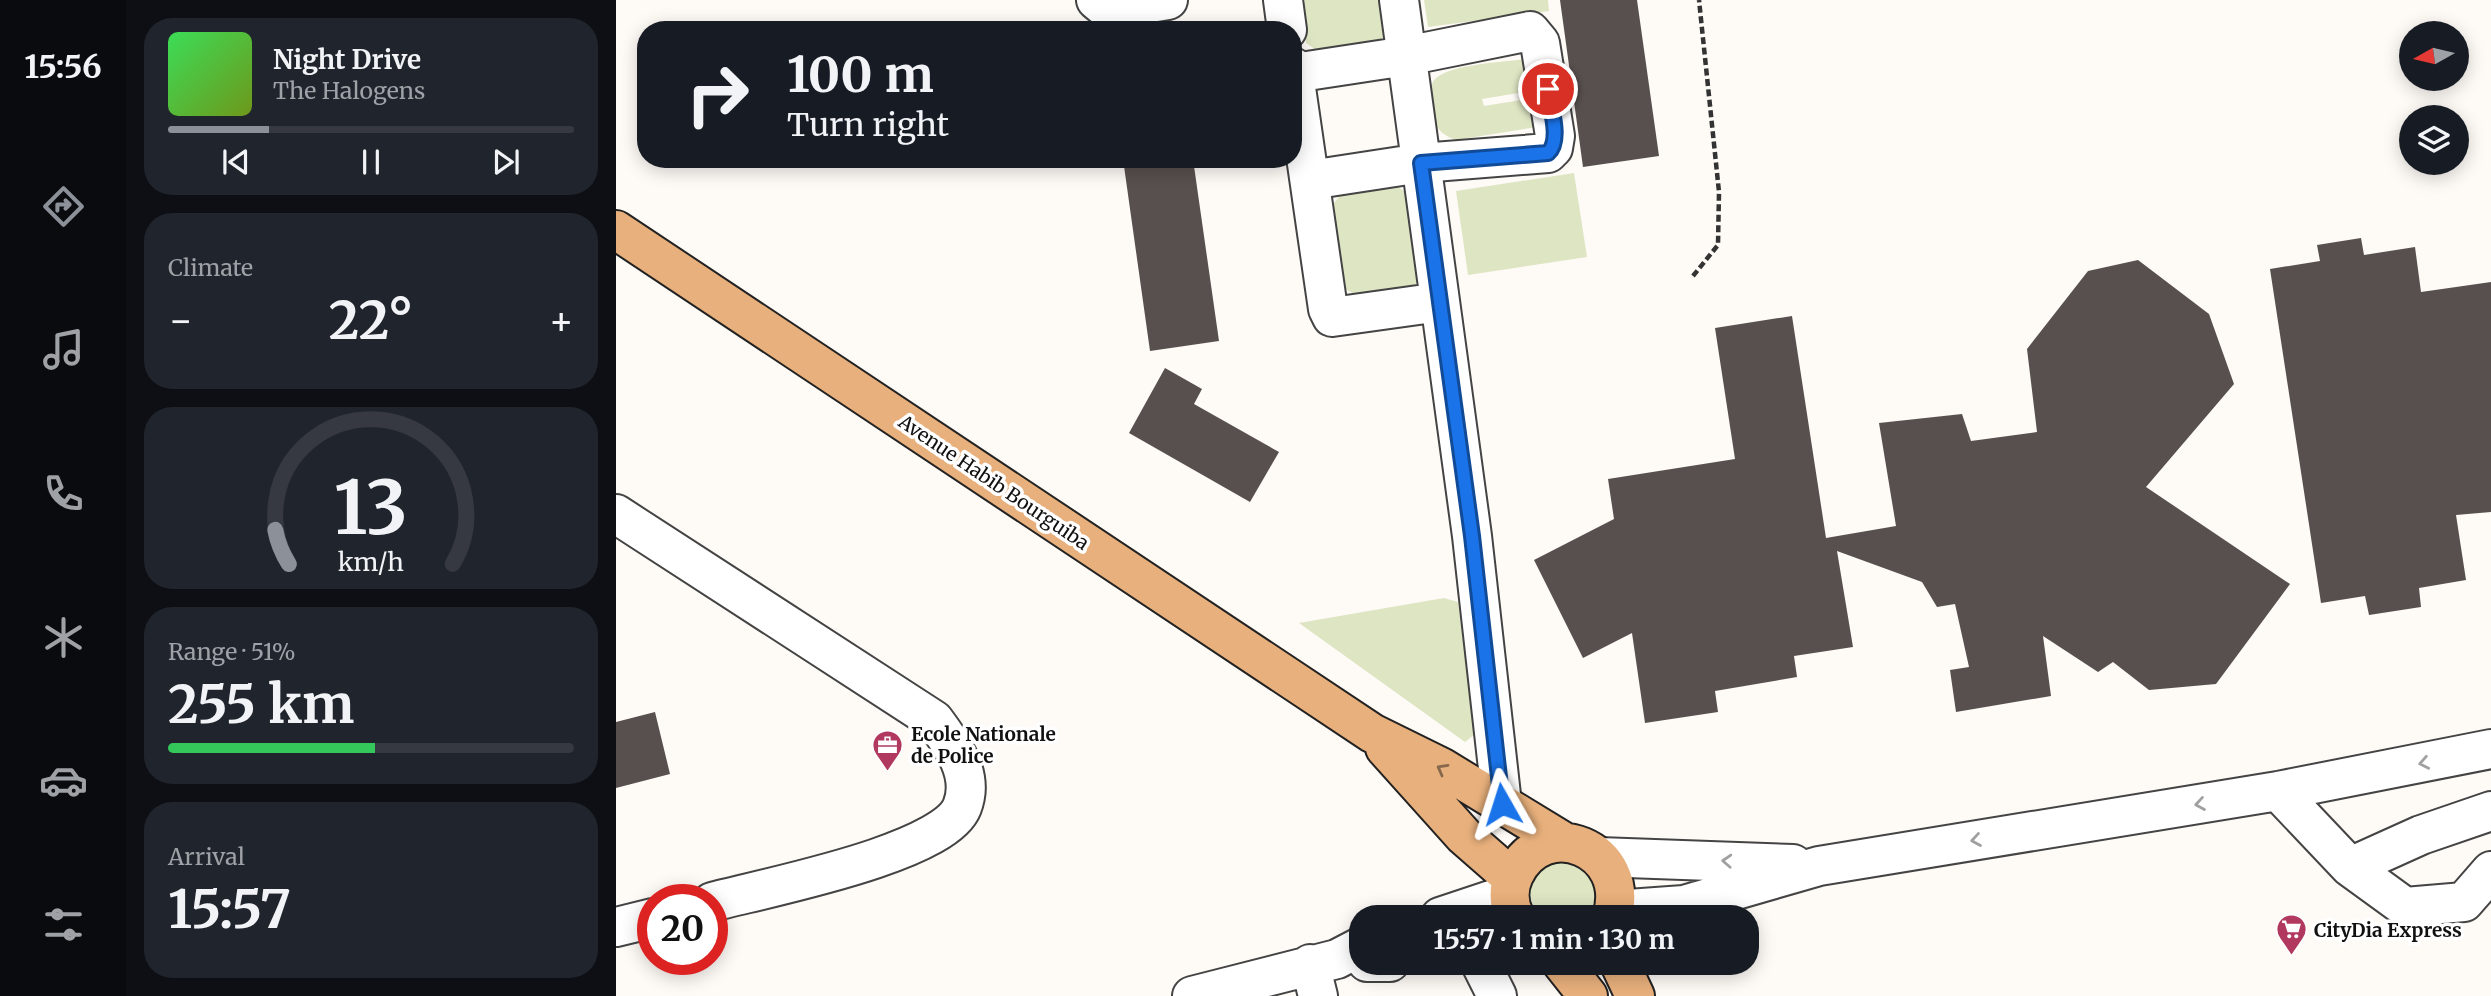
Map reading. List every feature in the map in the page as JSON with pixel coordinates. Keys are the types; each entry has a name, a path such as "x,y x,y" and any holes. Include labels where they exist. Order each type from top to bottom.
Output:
{"main road":[{"name":"Avenue Habib Bourguiba","path":"616,230 1372,733"},
{"path":"1372,733 1441,767 1564,842 1588,848 1599,857 1614,881 1613,905"},
{"path":"1372,733 1464,836 1512,896"},
{"path":"1512,896 1520,863 1532,852 1547,845 1564,842"},
{"path":"1571,975 1588,996"},
{"path":"1625,975 1634,996"}],"street":[{"path":"1096,0 1108,10 1168,0"},
{"path":"1283,0 1286,21"},
{"path":"1399,0 1472,536 1502,804"},
{"path":"1302,72 1406,56 1530,31 1540,43 1555,136 1553,148 1548,153 1421,163 1310,180"},
{"path":"1302,126 1328,309 1332,317 1440,302"},
{"path":"616,514 934,720 957,751 965,784 962,807 947,828 889,854 728,898"},
{"path":"1684,905 1819,866 2278,791 2491,749"},
{"path":"2278,791 2350,867 2405,906 2463,902 2491,871"},
{"path":"2350,867 2421,835 2491,811"},
{"path":"1599,857 1819,866"},
{"path":"1481,905 1512,896"},
{"path":"616,928 637,922"},
{"path":"1192,996 1343,965"},
{"path":"1486,975 1497,996"}],"path":[{"path":"1693,276 1718,245 1719,192 1699,0"}],"green space":[{"path":"1305,0 1383,0 1388,32 1376,44 1319,52 1306,43 1301,5"},
{"path":"1424,0 1548,0 1549,11 1428,27"},
{"path":"1526,59 1531,91 1482,99 1484,106 1533,98 1537,127 1456,140 1438,128 1432,114 1430,89 1439,76 1462,68"},
{"path":"1574,173 1587,257 1468,275 1456,191"},
{"path":"1393,183 1413,198 1424,275 1408,292 1361,298 1342,287 1331,207 1344,190"},
{"path":"1444,598 1458,602 1475,734 1465,742 1299,623"},
{"path":"1572,860 1598,882 1595,905 1530,905 1526,887 1539,866"}],"building":[{"path":"1560,0 1637,0 1659,156 1583,167"},
{"path":"1124,168 1194,168 1219,341 1150,351"},
{"path":"2361,238 2364,255 2415,247 2421,292 2491,282 2491,512 2456,515 2466,580 2419,588 2421,607 2369,615 2365,596 2321,603 2270,269 2320,261 2317,245"},
{"path":"2138,260 2209,314 2234,384 2146,487 2290,584 2216,684 2149,690 2113,662 2098,672 2043,636 2051,696 1956,712 1950,670 1969,667 1955,604 1937,607 1922,582 1837,551 1853,647 1794,656 1797,677 1715,691 1718,712 1645,723 1632,633 1583,658 1534,560 1614,519 1608,479 1735,459 1715,328 1792,316 1826,538 1896,526 1879,423 1962,414 1971,441 2037,432 2027,349 2088,271"},
{"path":"1165,368 1202,389 1194,404 1279,452 1250,502 1129,433"},
{"path":"655,712 670,774 616,788 616,722"}],"place":[{"name":"Ecole Nationale de Police","path":"888,772"},
{"name":"CityDia Express","path":"2291,957"}],"route":[{"path":"1502,804 1472,536 1421,163 1548,153 1553,148 1555,136 1548,89"}]}
